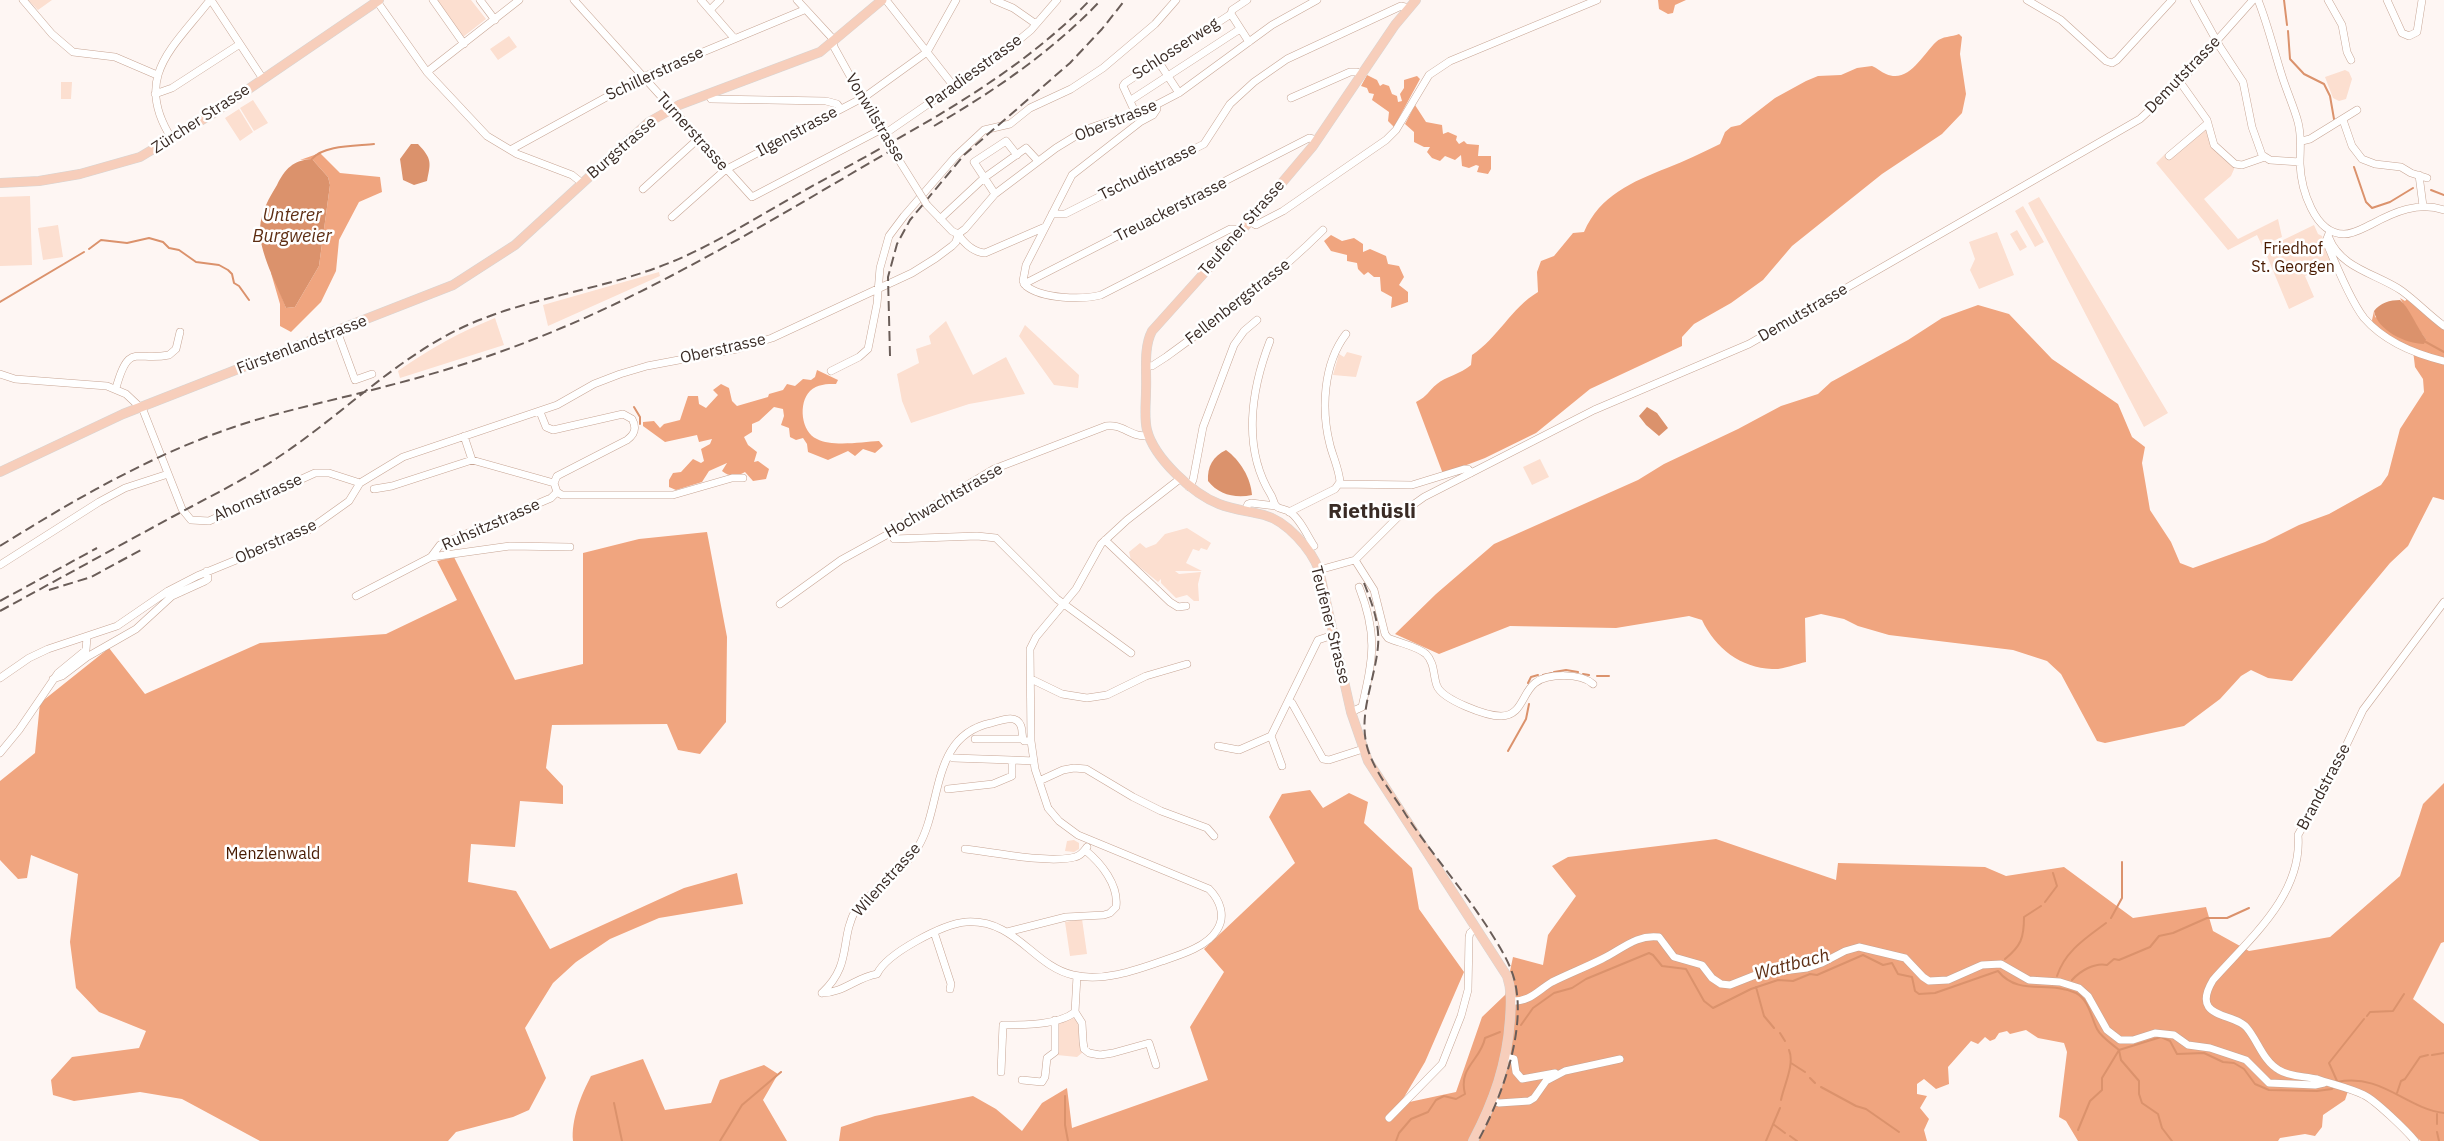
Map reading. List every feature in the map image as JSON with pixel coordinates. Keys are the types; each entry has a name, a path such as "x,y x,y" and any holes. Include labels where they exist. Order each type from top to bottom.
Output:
{"main road":[{"name":"Zürcher Strasse","path":"0,183 39,181 97,171 140,157 172,140 378,0"},
{"name":"Burgstrasse","path":"582,183 643,127 671,108 816,54 833,43 884,0"},
{"name":"Teufener Strasse","path":"1416,0 1361,75 1317,140 1240,232 1153,328 1148,340 1146,422 1148,435 1190,487 1213,502 1264,515 1282,524 1313,557 1319,570 1333,635 1363,749 1378,780 1507,976 1511,1001 1506,1057 1493,1101 1473,1141"},
{"name":"Fürstenlandstrasse","path":"0,472 106,421 431,295 479,270 515,245 582,183"}],"street":[{"path":"23,0 40,21 73,52 115,57 157,76"},
{"path":"172,140 159,113 155,94 157,76 168,53 211,0 263,79"},
{"name":"Burgstrasse","path":"378,0 427,72 487,136 506,148 512,149 517,154 572,175 582,183"},
{"path":"433,0 464,44"},
{"path":"480,0 495,20"},
{"path":"427,72 519,0"},
{"name":"Turnerstrasse","path":"574,0 725,170 752,196"},
{"path":"701,0 734,38"},
{"path":"710,10 720,0"},
{"name":"Vonwilstrasse","path":"797,0 804,10 830,36 861,98 927,205 954,233 958,234"},
{"path":"884,0 952,84"},
{"name":"Ilgenstrasse","path":"672,217 725,170 861,98 926,52 956,0"},
{"path":"994,0 1013,8 1036,24"},
{"name":"Paradiesstrasse","path":"752,196 883,135 1008,49 1036,24 1057,0"},
{"path":"831,371 860,357 868,349 879,289 880,268 893,231 964,148 986,129 1010,124 1030,108 1071,89 1103,68 1155,24 1176,0"},
{"name":"Schlosserweg","path":"1131,100 1123,86 1125,83 1231,14 1232,10 1247,0"},
{"name":"Oberstrasse","path":"53,679 62,676 87,657 136,629 172,596 205,582 208,579 207,571 294,538 315,527 349,501 360,483 402,457 540,412 620,374 761,342 879,289 936,258 956,242 958,234 965,229 995,194 1038,161 1087,130 1156,105 1179,93 1278,21 1316,0"},
{"path":"1249,221 1256,225 1283,211 1386,140 1404,118 1421,85 1429,75 1443,65 1597,0"},
{"path":"2027,0 2061,20 2106,61 2112,63 2117,60 2172,0"},
{"path":"2194,0 2216,40 2243,82 2252,127 2265,157"},
{"name":"Demutstrasse","path":"1319,570 1355,560 1410,506 1605,405 1749,344 2136,122 2155,107 2180,82 2253,0"},
{"path":"2258,0 2298,120 2302,141 2300,162 2313,212 2318,222 2329,233 2337,250 2361,271 2401,290 2444,326"},
{"path":"2328,0 2342,25 2347,52 2351,60"},
{"path":"2387,0 2404,35 2411,36 2417,32 2422,0"},
{"name":"Tschudistrasse","path":"1052,214 1064,214 1204,144 1230,104 1254,82 1287,59 1401,6 1409,8"},
{"name":"Schillerstrasse","path":"512,149 643,77 804,10"},
{"path":"1231,14 1249,42"},
{"path":"1135,112 1131,100 1240,29"},
{"path":"155,94 172,88 240,44"},
{"path":"1158,61 1179,93"},
{"path":"1291,98 1350,72 1356,72 1361,75"},
{"path":"2180,82 2205,117 2214,145 2235,164 2242,165 2265,157 2275,161 2300,162"},
{"path":"709,94 711,99 832,101 840,108"},
{"path":"1156,105 1157,109 1153,115 1140,122 1072,175 1026,265 1024,284 1031,290 1045,293 1076,299 1091,298 1101,295 1230,229 1236,229 1240,232"},
{"path":"2302,141 2310,139 2357,110"},
{"path":"2343,120 2352,146 2362,159 2375,164 2399,166 2420,182 2423,206"},
{"path":"2169,156 2207,124"},
{"name":"Treuackerstrasse","path":"1024,284 1309,138 1317,140"},
{"path":"642,189 698,139"},
{"path":"995,194 974,162 1006,141 1017,155"},
{"path":"940,219 984,178 1026,148 1038,161"},
{"path":"2420,182 2428,178"},
{"path":"2329,233 2353,233 2392,214 2423,206 2444,210"},
{"path":"958,234 963,241 976,251 985,253 1045,227"},
{"name":"Fellenbergstrasse","path":"1147,366 1152,366 1166,357 1259,288 1323,230"},
{"path":"2329,233 2326,241 2362,316 2404,348 2415,354 2444,361"},
{"path":"1190,487 1203,427 1234,345 1244,331 1257,320"},
{"path":"116,388 126,362 142,355 169,355 176,349 180,332"},
{"path":"337,332 355,380 372,374"},
{"path":"1289,512 1335,489 1339,484 1339,476 1326,430 1325,401 1330,371 1339,344 1346,334"},
{"path":"1270,341 1255,389 1252,434 1260,470 1276,506"},
{"name":"Ahornstrasse","path":"0,374 15,379 90,384 116,388 130,397 141,407 186,516 201,522 220,517 315,473 329,473 360,483"},
{"name":"Ruhsitzstrasse","path":"356,596 431,557 440,545 551,498 557,492 554,483 557,476 567,469 627,440 635,431 635,424 628,415 617,414 553,430 546,427 540,412"},
{"name":"Hochwachtstrasse","path":"780,604 841,560 890,534 894,529 994,469 1106,426 1120,426 1142,437 1148,435"},
{"path":"464,436 472,460"},
{"path":"374,489 392,486 472,460 554,483"},
{"path":"1339,484 1412,485 1464,469 1468,469 1471,473"},
{"path":"0,565 99,502 125,488 168,474"},
{"path":"557,492 562,495 673,495 732,478 743,478"},
{"path":"950,989 951,984 934,932 952,925 967,922 991,926 1007,932 1053,966 1077,976 1092,977 1121,973 1174,957 1208,940 1217,930 1222,917 1217,899 1205,887 1089,840 1070,831 1055,817 1044,801 1038,781 1031,741 1029,658 1032,645 1046,624 1076,589 1096,550 1126,520 1181,478"},
{"path":"1245,511 1248,504 1251,503 1276,506 1289,512 1314,546"},
{"path":"890,534 894,539 976,536 996,538 1064,604 1131,652"},
{"path":"1105,540 1170,602 1178,607 1186,606"},
{"path":"431,557 510,546 570,547"},
{"path":"1355,560 1374,590 1384,634 1388,638 1427,655 1431,661 1438,687 1446,697 1493,715 1502,716 1514,712 1532,686 1540,680 1568,676 1593,684"},
{"path":"0,678 39,654 116,626 168,591 207,571"},
{"path":"1352,712 1362,707 1374,650 1373,634 1366,605 1359,587"},
{"name":"Brandstrasse","path":"2415,1141 2368,1098 2330,1084 2282,1072 2275,1068 2247,1028 2241,1023 2219,1016 2214,1012 2207,1001 2207,994 2213,980 2282,901 2293,869 2298,835 2335,768 2363,710 2444,602"},
{"path":"1218,746 1239,750 1271,736 1318,640 1333,635"},
{"name":"Oberstrasse","path":"0,753 19,730 53,679 86,650 87,637"},
{"path":"100,645 108,646"},
{"path":"1031,679 1062,694 1087,698 1107,695 1146,676 1187,664"},
{"path":"1288,702 1292,704 1323,759 1329,760 1363,749"},
{"name":"Wilenstrasse","path":"934,932 881,965 877,974 867,976 844,988 822,993 836,978 842,966 852,917 856,909 913,855 925,834 931,822 944,763 957,742 987,724 1007,718 1020,724 1022,739"},
{"path":"1271,736 1282,766"},
{"path":"975,738 1022,739 1031,741"},
{"path":"953,758 1034,761"},
{"path":"948,789 993,784 1012,776 1012,760"},
{"path":"1038,781 1063,770 1086,768 1161,812 1207,828 1214,836"},
{"path":"964,849 1039,858 1075,857 1085,850 1089,840"},
{"path":"1007,932 1066,917 1104,915 1116,907 1115,892 1108,876 1085,850"},
{"path":"1389,1118 1442,1064 1465,1002 1468,988 1469,937 1470,933 1476,928"},
{"path":"1511,1001 1523,1001 1553,982 1604,958 1628,943 1650,936 1659,937 1674,957 1702,966 1712,978 1721,984 1730,985 1764,973 1807,968 1822,963 1845,950 1859,947 1905,958 1923,977 1929,980 1948,980 1982,965 2001,964 2029,980 2060,982 2079,988 2088,996 2108,1030 2120,1040 2133,1040 2164,1032 2174,1035 2188,1045 2210,1048 2246,1060 2269,1083 2330,1084"},
{"path":"1077,976 1075,1012 1082,1024 1084,1049 1089,1053 1113,1053 1148,1043 1156,1065"},
{"path":"1001,1072 1003,1024 1030,1026 1070,1016 1075,1012"},
{"path":"1022,1080 1042,1082 1045,1077 1047,1058 1055,1052 1055,1020"},
{"path":"1506,1057 1514,1059 1517,1076 1522,1080 1620,1058"},
{"path":"1493,1101 1499,1103 1529,1101 1534,1098 1546,1081 1565,1071"}],"green space":[{"path":"28,0 52,0 38,10"},
{"path":"436,0 471,0 486,19 463,37"},
{"path":"1658,0 1686,0 1675,5 1673,13 1668,14 1659,9"},
{"path":"1959,34 1962,37 1960,54 1966,94 1962,113 1942,134 1882,174 1792,246 1763,280 1731,303 1694,324 1682,337 1682,346 1590,389 1536,433 1485,458 1443,474 1416,402 1440,382 1471,365 1472,355 1489,340 1520,306 1538,292 1537,272 1541,261 1554,256 1573,233 1584,232 1599,208 1608,199 1618,191 1642,179 1720,144 1725,132 1731,127 1740,125 1775,98 1806,81 1818,76 1841,75 1857,68 1872,66 1886,74 1902,75 1915,66 1938,40"},
{"path":"509,36 517,47 498,60 490,49"},
{"path":"2345,70 2349,72 2352,79 2346,99 2339,101 2333,98 2325,77"},
{"path":"1367,75 1377,80 1380,86 1383,84 1389,86 1392,94 1397,96 1398,102 1402,101 1400,94 1404,88 1404,80 1417,76 1420,79 1394,127 1388,121 1389,112 1372,100 1374,94 1369,93 1367,88 1361,86"},
{"path":"61,82 72,82 71,99 61,99"},
{"path":"253,100 268,123 254,131 240,108"},
{"path":"1415,105 1426,122 1442,125 1443,134 1448,132 1457,136 1456,140 1459,144 1464,141 1467,144 1479,145 1478,156 1491,156 1491,169 1488,174 1477,172 1479,166 1476,165 1469,168 1462,166 1461,155 1455,160 1445,156 1440,161 1432,158 1427,152 1430,147 1424,147 1414,142 1414,132 1405,124"},
{"path":"239,109 253,132 240,141 225,118"},
{"path":"2207,129 2212,144 2235,167 2231,176 2204,199 2238,239 2278,219 2282,237 2273,241 2265,252 2257,235 2228,250 2156,163 2165,154 2169,159"},
{"path":"320,153 340,173 380,177 382,192 359,202 339,240 336,271 321,302 291,332 280,326 280,304 271,273 272,271 286,308 295,307 319,266 330,185 328,177 312,159 300,160"},
{"path":"30,196 32,265 0,266 0,197"},
{"path":"2039,197 2168,413 2144,427 2028,203"},
{"path":"2023,206 2044,242 2035,247 2015,211"},
{"path":"58,225 63,257 43,260 38,228"},
{"name":"Friedhof St. Georgen","path":"2314,225 2318,234 2322,236 2331,263 2305,276 2314,297 2289,309 2267,256 2279,242"},
{"path":"2017,230 2027,247 2020,251 2010,234"},
{"path":"1997,232 2014,275 1979,289 1970,270 1975,259 1969,242"},
{"path":"1331,235 1342,241 1354,238 1363,244 1363,252 1370,249 1386,256 1388,264 1399,266 1404,277 1399,285 1408,292 1408,302 1391,308 1392,297 1381,291 1380,277 1374,277 1368,272 1364,275 1358,269 1357,263 1347,261 1347,255 1331,251 1324,241"},
{"path":"659,272 660,276 548,326 543,305"},
{"path":"2400,298 2405,301 2407,299 2444,328 2444,500 2433,497 2408,546 2390,563 2292,681 2268,678 2251,670 2241,676 2220,699 2184,726 2105,743 2097,741 2061,674 2047,661 2013,650 1889,635 1858,626 1844,619 1821,614 1805,618 1806,662 1776,669 1750,665 1730,655 1714,639 1702,620 1689,616 1616,628 1510,626 1439,654 1395,634 1436,594 1494,544 1638,480 1664,464 1738,429 1781,406 1818,394 1831,382 1908,340 1942,318 1978,305 2009,314 2052,359 2118,404 2132,437 2145,447 2142,463 2150,510 2171,542 2180,563 2193,568 2265,542 2299,525 2329,514 2381,485 2388,475 2400,429 2424,392 2423,379 2415,367 2413,350 2373,326 2374,311 2375,317 2426,339 2416,327"},
{"path":"495,318 504,345 400,378 398,371 421,355 469,329"},
{"path":"946,321 973,375 1006,357 1025,394 969,404 911,423 902,401 897,374 919,363 916,349 931,344 929,336"},
{"path":"1025,325 1079,375 1078,388 1054,385 1019,336"},
{"path":"1347,352 1362,356 1356,377 1333,375 1339,354 1344,357"},
{"path":"817,370 838,380 836,384 816,387 806,396 803,417 807,430 817,439 831,443 879,441 883,446 875,453 863,449 855,456 848,451 828,460 808,452 807,444 803,438 796,440 790,437 789,428 781,425 784,416 783,409 774,407 759,421 752,424 752,432 744,437 748,445 757,452 754,462 758,461 769,469 766,479 753,481 745,472 739,475 727,474 722,471 727,463 709,471 702,482 676,490 669,487 669,480 673,473 681,472 693,459 701,463 704,461 701,449 710,444 712,439 699,442 697,435 665,442 643,426 643,422 654,421 660,428 664,424 680,420 688,396 698,396 699,404 706,408 718,395 713,390 721,384 729,388 732,401 737,406 768,397 769,394 783,390 787,384 795,386 803,379 811,380 815,377"},
{"path":"1540,459 1549,477 1532,485 1523,467"},
{"path":"1187,528 1211,543 1207,550 1201,548 1199,551 1193,549 1186,563 1202,571 1175,571 1179,574 1201,572 1198,584 1199,601 1194,601 1187,595 1176,598 1161,583 1161,579 1158,582 1131,560 1129,552 1140,543 1146,548 1156,544 1165,534"},
{"name":"Menzlenwald","path":"707,532 727,637 726,722 700,754 678,750 667,724 552,725 546,768 563,786 563,804 520,801 515,847 471,844 468,882 516,891 550,949 684,888 737,873 743,904 659,918 610,939 576,962 553,983 525,1028 546,1078 529,1110 513,1117 456,1132 448,1141 260,1141 182,1099 140,1092 74,1101 53,1095 51,1080 72,1057 139,1048 146,1031 99,1012 76,988 70,942 78,874 31,855 27,878 18,879 0,860 0,781 35,753 40,703 109,648 145,694 260,643 386,634 457,600 437,561 454,557 515,680 583,664 583,553 639,539"},
{"path":"2444,783 2444,942 2441,943 2413,999 2444,1024 2444,1141 2421,1141 2363,1093 2349,1088 2345,1100 2323,1115 2322,1127 2315,1136 2305,1134 2280,1138 2278,1141 2078,1141 2066,1121 2059,1117 2067,1052 2064,1043 2038,1038 2026,1030 2010,1034 2007,1031 1999,1033 1995,1039 1990,1041 1985,1037 1978,1044 1971,1041 1948,1067 1949,1084 1936,1089 1924,1079 1917,1084 1917,1094 1927,1096 1920,1108 1929,1119 1924,1130 1927,1141 839,1141 841,1127 875,1116 973,1096 996,1109 1022,1131 1042,1103 1067,1088 1072,1128 1208,1080 1190,1027 1224,972 1204,949 1295,863 1269,817 1282,794 1310,790 1323,808 1349,793 1368,802 1364,823 1412,868 1419,909 1464,972 1425,1062 1400,1104 1456,1092 1482,1017 1505,995 1513,957 1543,965 1548,935 1576,896 1552,866 1568,857 1716,839 1836,880 1838,863 1985,867 2006,876 2064,867 2133,918 2206,907 2213,931 2249,951 2330,937 2400,876 2423,804"},
{"path":"1074,840 1079,843 1079,849 1074,852 1065,851 1067,841"},
{"path":"1082,919 1087,954 1070,956 1065,922"},
{"path":"1073,1018 1080,1021 1083,1052 1077,1057 1057,1055 1058,1023"},
{"path":"643,1059 665,1110 711,1103 720,1080 764,1065 778,1074 763,1100 787,1141 573,1141 578,1108 591,1076"}],"water":[{"path":"411,144 418,144 423,149 430,165 427,181 414,185 403,180 400,159"},
{"name":"Unterer Burgweier","path":"312,159 328,177 330,185 319,266 295,307 286,308 262,247 260,237 261,222 268,200 290,166 300,161"},
{"path":"2400,300 2426,339 2424,344 2409,342 2393,335 2376,318 2374,311 2379,306 2389,301"},
{"path":"1647,407 1657,413 1668,428 1659,436 1639,416"},
{"path":"1226,450 1244,470 1252,495 1233,496 1217,489 1208,481 1212,462"}],"waterway":[{"path":"2284,0 2287,25"},
{"path":"2288,31 2290,59 2304,74 2324,84 2330,96 2334,119"},
{"path":"312,159 317,154 332,149 374,144"},
{"path":"2354,167 2366,202 2372,208 2390,202 2413,188"},
{"path":"2431,190 2444,195"},
{"path":"89,249 101,240 127,243 149,238 163,242 169,248 179,250 196,262 219,265 228,270 232,274 234,283 239,286 249,300"},
{"path":"0,302 84,252"},
{"path":"2424,341 2444,352"},
{"path":"634,407 640,417 640,424"},
{"path":"1554,672 1566,670 1578,672"},
{"path":"1543,675 1552,673"},
{"path":"1583,674 1589,675"},
{"path":"1528,683 1531,677 1538,675"},
{"path":"1597,676 1609,676"},
{"path":"1508,751 1526,719 1529,704"},
{"path":"2111,918 2122,898 2122,862"},
{"path":"2045,902 2057,886 2053,873"},
{"path":"2005,959 2018,946 2022,936 2024,917 2041,906"},
{"path":"2072,980 2088,968 2102,964 2107,965 2114,959 2119,960 2150,947 2159,936 2173,933 2207,918 2227,918 2249,908"},
{"path":"2057,976 2065,959 2071,952 2106,923"},
{"name":"Wattbach","path":"1521,1025 1533,1008 1554,993 1572,988 1586,979 1649,953 1662,966 1686,969 1704,1001 1713,1008 1751,989 1778,980 1793,981 1810,974 1817,975 1863,955 1883,965 1892,963 1898,974 1912,977 1915,991 1919,994 1935,993 1998,971 2015,984 2065,989 2076,993 2087,1004 2099,1032 2119,1050 2161,1037 2170,1041 2177,1054 2204,1053 2223,1062 2234,1063 2244,1069 2255,1084 2269,1090 2317,1091 2332,1089 2334,1086"},
{"path":"1756,987 1764,1016 1774,1028"},
{"path":"2367,1016 2370,1012 2393,1011 2404,994"},
{"path":"2337,1081 2329,1063 2364,1019"},
{"name":"Wattbach","path":"1396,1141 1399,1133 1411,1119 1428,1112 1436,1100 1444,1096 1456,1099 1465,1094 1464,1085 1467,1070 1483,1046 1485,1038 1500,1032"},
{"path":"1780,1033 1785,1041"},
{"path":"1781,1100 1791,1062 1789,1050"},
{"path":"2119,1050 2121,1060 2139,1081 2139,1094 2142,1103 2158,1114 2162,1128 2172,1141"},
{"path":"2078,1130 2090,1101 2102,1090 2102,1078 2119,1050"},
{"path":"2432,1055 2444,1053"},
{"path":"2397,1093 2401,1081 2405,1079 2420,1057 2428,1055"},
{"path":"1791,1063 1805,1072"},
{"path":"720,1141 742,1105 781,1072"},
{"path":"1810,1078 1815,1083"},
{"name":"Wattbach","path":"2337,1082 2367,1082 2393,1092 2417,1105 2444,1113"},
{"path":"1821,1087 1856,1106 1866,1109 1899,1132"},
{"path":"1065,1096 1065,1125 1068,1141"},
{"path":"614,1103 622,1141"},
{"path":"1766,1141 1780,1108"},
{"path":"2437,1114 2437,1124"},
{"path":"1773,1124 1785,1133"},
{"path":"2437,1132 2439,1141"},
{"path":"1790,1136 1797,1141"}],"railway":[{"path":"0,611 264,466 322,426 387,374 433,343 457,330 481,319 531,303 656,268 733,232 956,105 1027,56 1090,0"},
{"path":"934,126 979,99 1022,69 1083,19 1101,0"},
{"path":"890,356 888,277 897,244 910,220 964,155 1070,63 1102,29 1125,0"},
{"path":"0,546 114,480 203,438 272,415 457,366 573,323 621,301 715,252 897,147"},
{"path":"0,601 97,548"},
{"path":"49,590 91,577 141,550"},
{"path":"1364,583 1375,614 1378,630 1378,646 1364,724 1365,737 1371,759 1406,815 1476,911 1504,955 1513,975 1517,995 1518,1016 1515,1038 1504,1082 1496,1104 1478,1141"}],"district":[{"name":"Riethüsli","path":"1372,512"}]}
